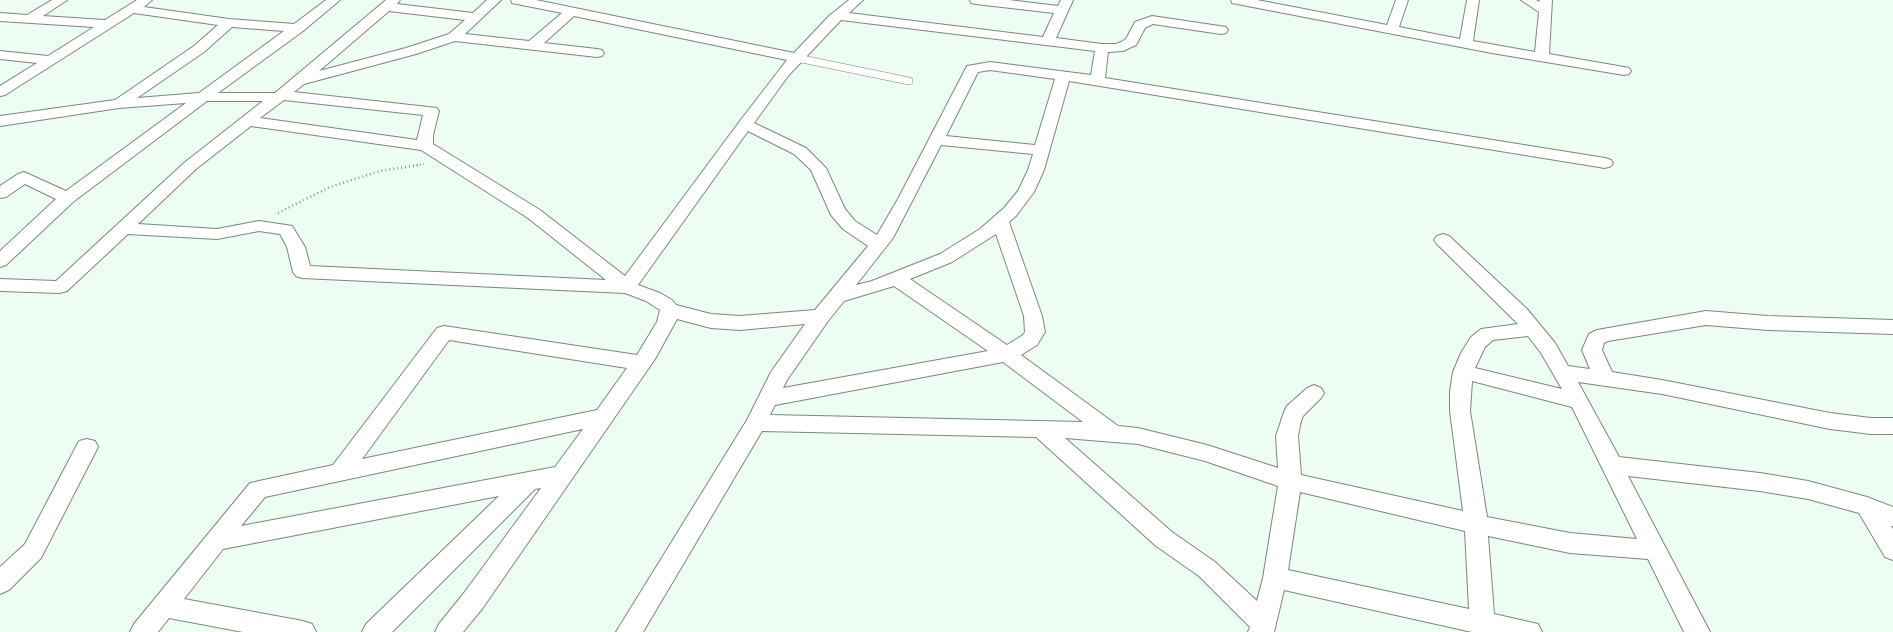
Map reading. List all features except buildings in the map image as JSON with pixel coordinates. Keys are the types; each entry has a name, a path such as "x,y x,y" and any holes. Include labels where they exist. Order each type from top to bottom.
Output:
{"street":[{"path":"29,19 61,0"},
{"path":"0,92 146,0"},
{"path":"0,261 67,198 334,0"},
{"path":"454,37 495,0"},
{"path":"517,0 582,10 797,58"},
{"path":"627,287 783,73 838,16 857,0"},
{"path":"976,0 1065,5 1048,41"},
{"path":"1237,0 1287,4 1392,29 1466,44 1624,71"},
{"path":"1392,29 1402,0"},
{"path":"1466,44 1473,0"},
{"path":"1527,0 1546,5 1542,57"},
{"path":"0,285 60,287 190,166 296,83 390,3 476,17"},
{"path":"131,9 229,23 298,28"},
{"path":"533,45 582,10"},
{"path":"838,16 1102,48 1118,48 1126,45 1130,42 1140,25 1152,20 1221,30"},
{"path":"0,17 106,24"},
{"path":"119,104 199,49 229,23"},
{"path":"296,83 335,70 411,51 454,37 596,53"},
{"path":"1097,80 1102,48"},
{"path":"0,55 51,60"},
{"path":"629,632 756,423 778,377 821,316 879,245 906,199 972,69 980,66 990,66 1097,80 1605,163"},
{"path":"837,296 876,286 946,258 986,233 1010,212 1026,192 1036,170 1063,76"},
{"path":"0,121 119,104 204,97 280,96 432,111 425,135 425,146"},
{"path":"248,121 425,146 534,214 627,287 653,297 665,304 669,310 711,321 740,323 821,316"},
{"path":"745,124 800,151 818,168 837,211 849,225 879,245"},
{"path":"936,140 1042,150"},
{"path":"0,193 24,177 67,198"},
{"path":"767,399 1007,354 1030,340 1035,332 1034,316 1000,221"},
{"path":"124,228 217,234 259,226 286,230 296,247 302,272 627,287"},
{"path":"1443,240 1520,314 1548,348 1579,401 1696,632"},
{"path":"895,278 1007,354 1113,433"},
{"path":"448,632 473,601 641,363 667,322 669,310"},
{"path":"1604,378 1592,350 1596,339 1604,335 1706,318 1768,323 1892,328"},
{"path":"1482,624 1476,523 1460,411 1463,372 1471,353 1478,342 1488,334 1532,329"},
{"path":"340,472 444,333 641,363"},
{"path":"1463,372 1579,401"},
{"path":"1562,372 1743,402 1792,414 1830,421 1872,426 1893,426"},
{"path":"1262,628 1275,578 1290,481 1287,436 1290,421 1294,412 1314,393"},
{"path":"143,632 258,489 603,417"},
{"path":"756,423 936,425 1041,429 1138,436 1207,453 1290,481 1476,523 1570,543 1654,550"},
{"path":"1041,429 1164,539 1207,569 1262,628"},
{"path":"0,583 33,551 87,447"},
{"path":"1612,465 1808,490 1867,506 1893,517"},
{"path":"216,541 562,475"},
{"path":"375,632 528,482"},
{"path":"1867,506 1893,550"},
{"path":"1275,578 1482,624 1529,632"},
{"path":"164,606 303,632"}],"lane":[{"path":"797,58 909,81"}],"path":[{"path":"259,226 285,208 330,187 380,171 418,164 450,163"}]}
